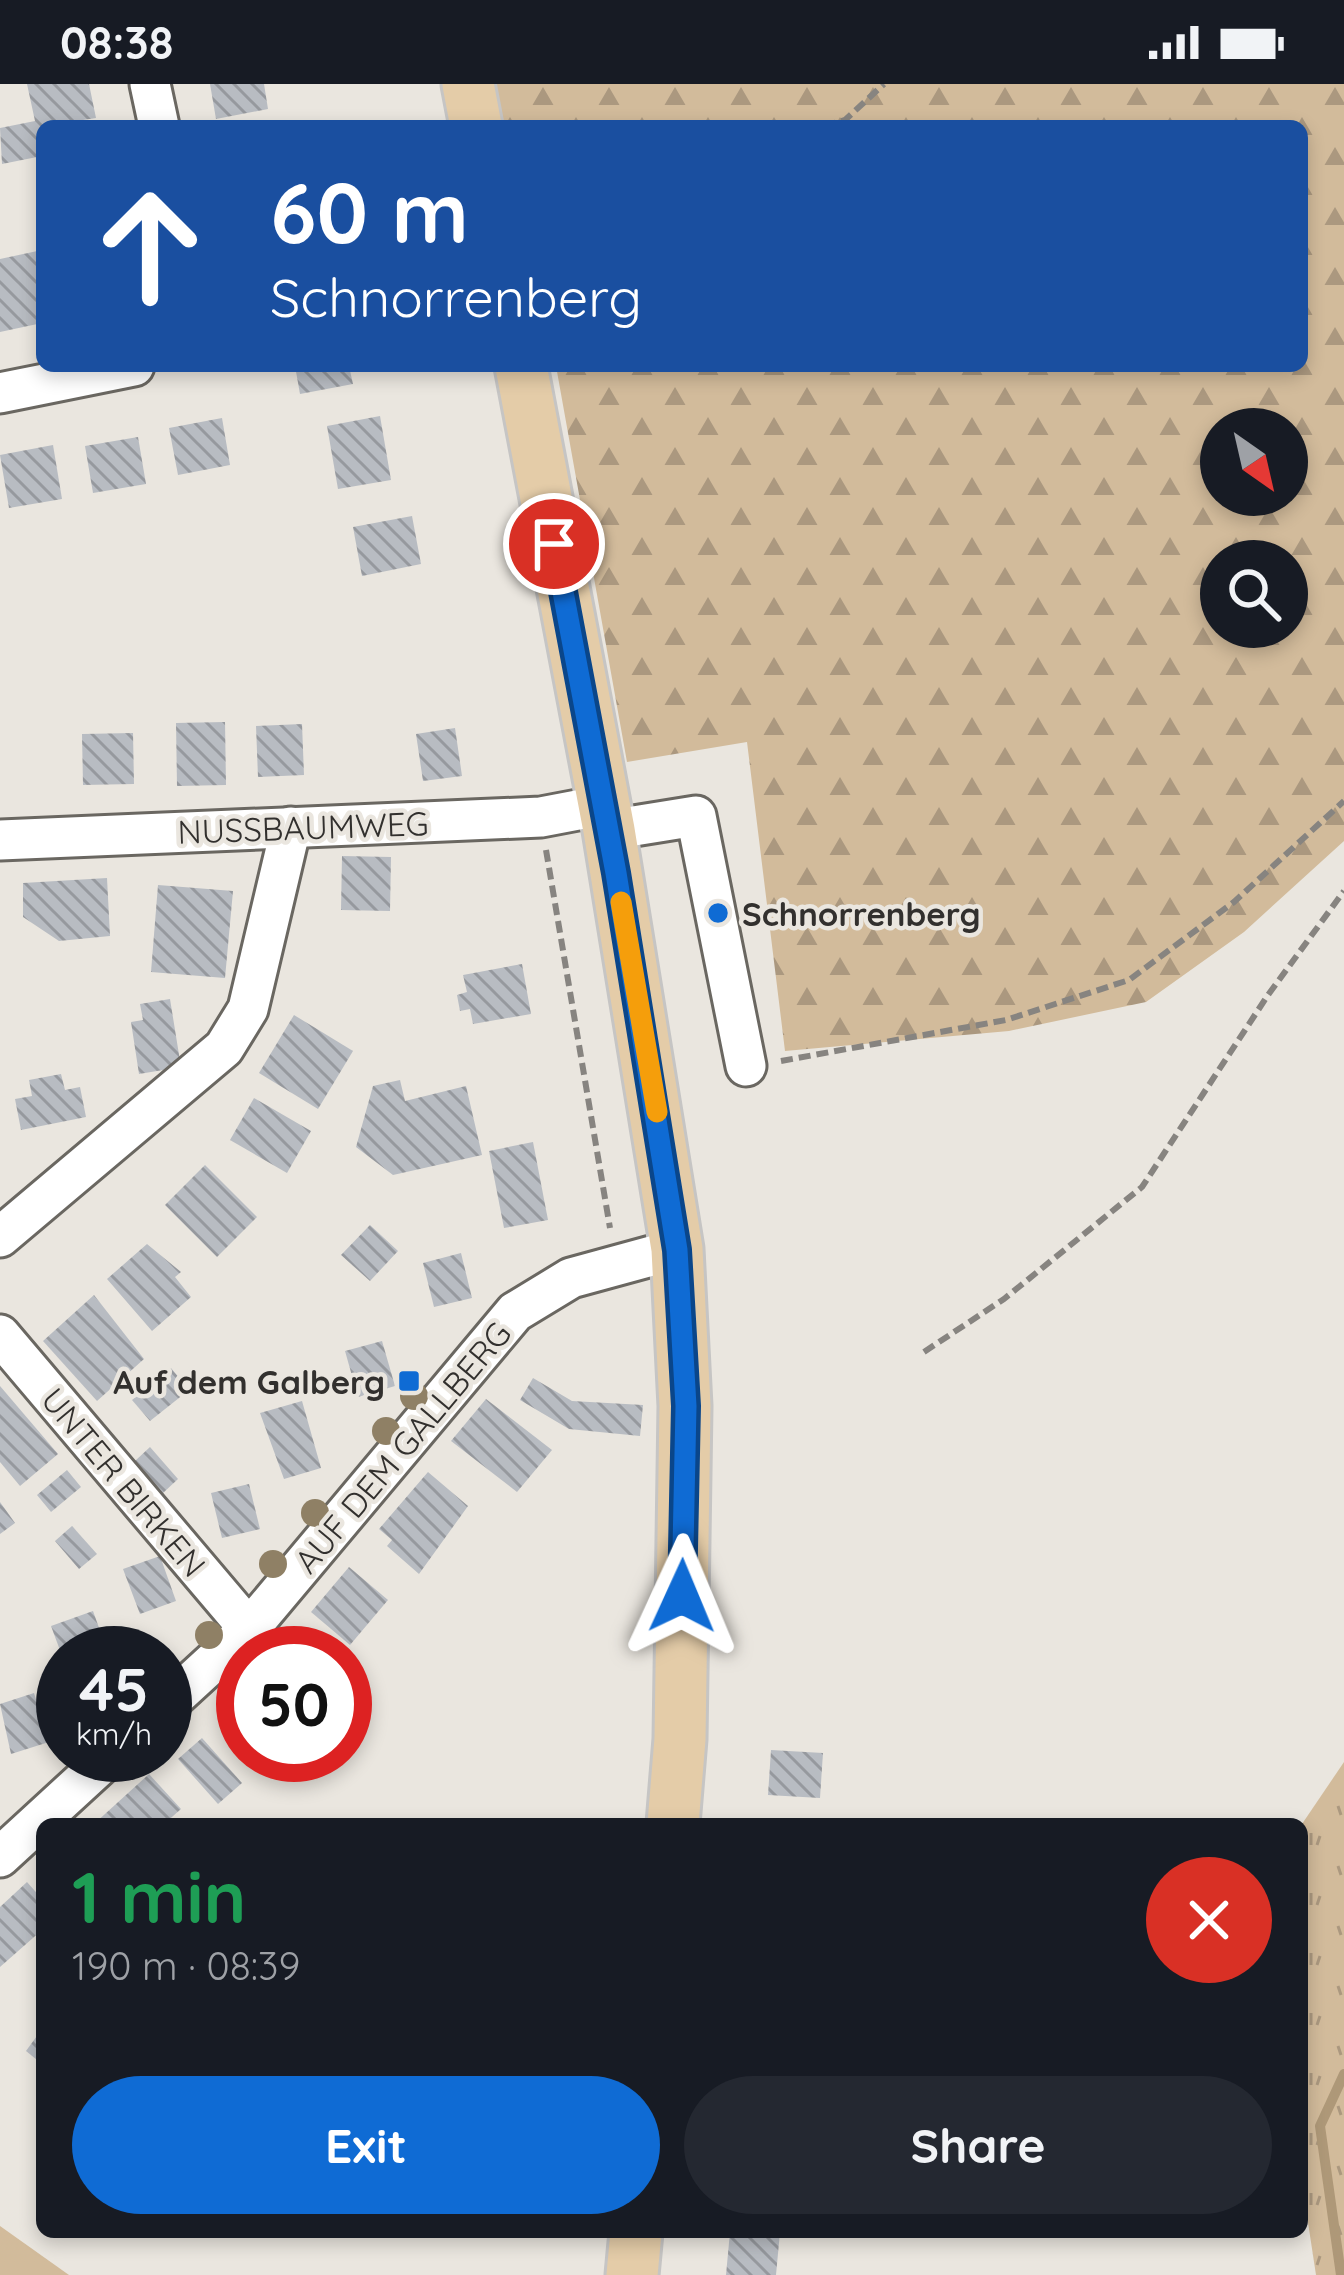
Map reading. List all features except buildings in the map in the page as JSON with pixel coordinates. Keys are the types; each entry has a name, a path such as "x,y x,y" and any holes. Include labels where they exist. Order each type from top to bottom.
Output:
{"main road":[{"path":"468,84 475,120"},
{"path":"522,372 606,817 677,1250 686,1406 673,1818"},
{"path":"632,2275 635,2238"}],"street":[{"path":"151,84 158,120"},
{"path":"0,393 104,372"},
{"name":"NUSSBAUMWEG","path":"0,840 541,817 696,816 746,1066"},
{"path":"0,1237 224,1048 248,1009 291,826"},
{"name":"AUF DEM GALLBERG","path":"252,1626 515,1312 571,1278 677,1250"},
{"name":"UNTER BIRKEN","path":"0,1335 246,1626"},
{"name":"AUF DEM GALLBERG","path":"192,1681 216,1659"},
{"path":"42,1818 82,1782"},
{"path":"0,1857 36,1824"}],"path":[{"path":"845,120 884,84"},
{"path":"746,1066 1006,1020 1129,980 1234,902 1344,801"},
{"path":"541,817 603,1164 614,1267"},
{"path":"925,1352 1004,1299 1142,1187 1268,995 1344,891"}],"green space":[{"path":"494,84 1344,84 1344,841 1244,932 1146,1002 1009,1031 785,1051 747,742 627,762 557,372 1308,372 1308,120 500,120"},
{"path":"1344,1762 1344,2275 1316,2275 1308,2222 1306,1818"},
{"path":"0,2226 69,2275 0,2275"}],"waterway":[{"path":"1341,2275 1320,2126 1344,2074"}],"slow traffic":[{"path":"621,902 657,1112"}],"place":[{"name":"Schnorrenberg","path":"718,913"},
{"name":"Auf dem Galberg","path":"409,1381"}],"route":[{"path":"554,544 654,1090 677,1250 686,1406 682,1596"}]}
